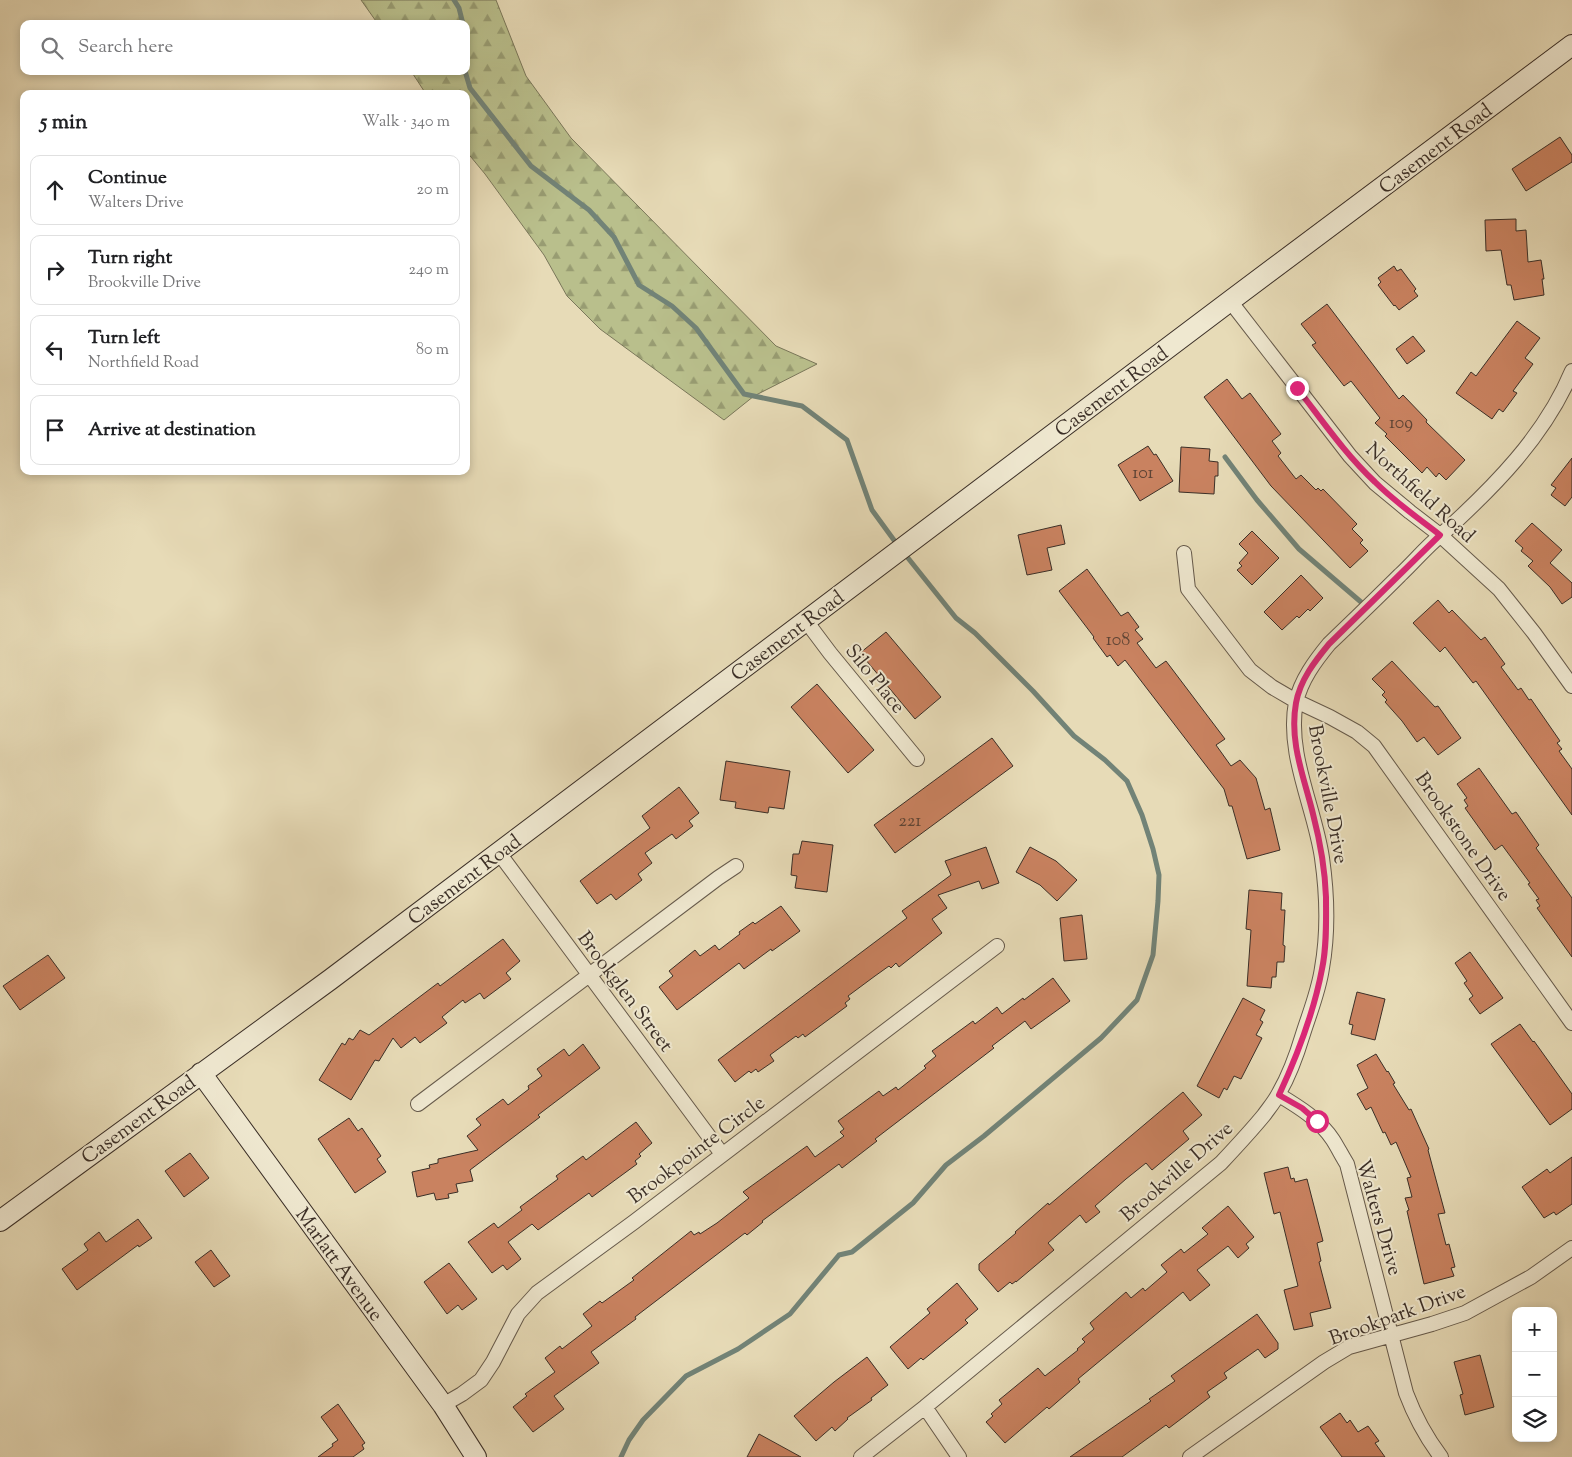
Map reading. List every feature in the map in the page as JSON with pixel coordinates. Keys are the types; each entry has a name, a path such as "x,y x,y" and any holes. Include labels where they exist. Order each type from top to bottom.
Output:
{"street":[{"name":"Casement Road","path":"0,1221 331,979 1572,45"},
{"name":"Northfield Road","path":"1230,301 1350,456 1375,483 1440,535 1499,589 1534,633 1572,686"},
{"name":"Brookville Drive","path":"861,1457 925,1407 1221,1163 1245,1138 1279,1095 1294,1063 1310,1014 1322,968 1326,928 1326,895 1322,858 1313,813 1296,748 1294,722 1296,701 1304,679 1314,662 1329,644 1440,535 1473,506 1533,440 1564,391 1572,371"},
{"name":"Brookstone Drive","path":"1184,553 1188,589 1250,670 1296,701 1356,732 1374,746 1572,1024"},
{"name":"Silo Place","path":"806,621 830,654 917,759"},
{"name":"Brookglen Street","path":"499,853 722,1154"},
{"path":"418,1104 589,974 736,866"},
{"name":"Brookpointe Circle","path":"443,1405 462,1394 480,1380 493,1362 518,1314 537,1293 634,1222 997,946"},
{"name":"Marlatt Avenue","path":"201,1073 443,1405 476,1457"},
{"name":"Walters Drive","path":"1279,1095 1302,1108 1317,1121 1333,1139 1347,1164 1406,1393 1413,1413 1441,1457"},
{"name":"Brookpark Drive","path":"1192,1456 1324,1362 1349,1348 1465,1313 1531,1277 1572,1248"},
{"path":"925,1407 959,1457"}],"green space":[{"path":"361,0 496,0 526,76 571,138 776,346 817,364 754,396 724,420 600,329 567,296 544,255 470,156 470,90 423,90 414,75 470,75 470,20 375,20"}],"building":[{"path":"1560,137 1572,155 1572,162 1526,191 1512,169"},
{"path":"1516,219 1516,231 1526,230 1528,262 1541,260 1544,295 1514,300 1511,285 1507,285 1501,250 1486,251 1485,220"},
{"path":"1394,266 1397,271 1401,269 1416,289 1414,291 1418,296 1399,310 1378,285 1381,282 1378,278"},
{"path":"1327,304 1399,399 1403,395 1427,420 1426,422 1465,460 1446,480 1439,473 1436,477 1427,467 1422,473 1385,436 1387,434 1375,423 1380,418 1351,381 1344,386 1312,345 1316,343 1301,324"},
{"path":"1517,321 1540,338 1525,358 1533,364 1513,391 1517,393 1503,412 1499,409 1492,419 1456,393 1471,372 1476,376"},
{"path":"1413,336 1425,351 1407,364 1396,349"},
{"path":"1227,379 1242,399 1250,393 1281,434 1272,441 1281,453 1278,456 1296,479 1301,475 1316,490 1318,488 1321,491 1323,489 1357,524 1352,529 1363,540 1360,543 1368,551 1350,568 1271,486 1204,397"},
{"path":"1148,446 1154,455 1156,454 1173,481 1140,501 1118,465"},
{"path":"1181,447 1210,449 1209,461 1218,462 1218,476 1215,476 1214,494 1179,492"},
{"path":"1572,458 1572,497 1565,506 1551,495 1556,488 1551,485"},
{"path":"1532,523 1562,550 1550,563 1572,583 1572,597 1562,604 1550,587 1528,566 1533,561 1521,551 1523,548 1515,541"},
{"path":"1061,525 1065,544 1047,548 1052,570 1027,575 1018,535"},
{"path":"1252,531 1279,558 1252,585 1237,570 1242,566 1239,563 1248,553 1239,544"},
{"path":"1087,569 1121,616 1128,612 1139,627 1135,630 1143,639 1137,643 1156,668 1166,661 1225,739 1216,745 1231,766 1240,760 1256,778 1265,810 1270,808 1280,850 1247,859 1232,806 1229,806 1224,789 1125,660 1118,666 1110,655 1107,657 1059,591"},
{"path":"1301,575 1323,598 1310,611 1308,609 1299,618 1297,616 1282,630 1264,612"},
{"path":"1438,600 1449,613 1452,610 1481,640 1485,637 1505,664 1501,667 1518,690 1521,688 1529,700 1531,699 1560,741 1557,743 1562,749 1559,751 1572,769 1572,815 1476,681 1473,683 1445,647 1440,652 1413,623"},
{"path":"886,632 941,697 915,719 860,653"},
{"path":"1392,661 1435,707 1438,706 1461,738 1438,755 1424,737 1417,742 1385,702 1387,700 1382,695 1385,692 1372,679"},
{"path":"817,684 874,750 848,773 791,707"},
{"path":"992,738 1013,766 895,853 874,825"},
{"path":"726,761 790,771 784,809 769,807 768,813 735,808 736,802 720,800"},
{"path":"1479,768 1512,814 1516,812 1539,845 1536,848 1572,898 1572,957 1537,908 1540,906 1536,900 1539,899 1528,884 1530,883 1502,845 1495,850 1465,808 1468,806 1464,800 1467,798 1457,784"},
{"path":"679,787 699,813 689,821 693,826 676,839 672,834 645,853 652,863 638,874 642,880 616,900 611,894 597,904 580,881 650,828 642,816"},
{"path":"802,841 833,845 827,892 795,888 797,876 791,875 793,854 799,854"},
{"path":"986,847 999,883 982,889 979,881 938,895 947,908 932,919 942,933 899,967 896,963 891,968 889,966 848,996 850,999 845,1003 847,1006 805,1037 803,1034 798,1038 796,1036 770,1055 774,1061 758,1072 756,1069 751,1073 749,1071 735,1082 718,1060 907,918 902,911 951,875 945,861"},
{"path":"1030,847 1056,861 1077,880 1057,901 1040,885 1016,872"},
{"path":"1249,890 1282,893 1281,910 1285,910 1284,962 1277,962 1276,977 1272,977 1271,988 1247,986 1251,930 1246,929"},
{"path":"781,906 800,931 744,969 739,963 677,1010 659,987 673,976 669,971 695,950 700,956 715,945 719,950 753,922 755,924"},
{"path":"1082,915 1087,959 1064,961 1060,918"},
{"path":"503,939 520,961 506,973 511,979 484,999 480,993 465,1003 463,1000 442,1017 447,1023 420,1043 415,1037 401,1048 393,1038 379,1061 375,1060 351,1100 319,1080 342,1043 345,1045 349,1038 353,1040 360,1030 369,1035 438,983 440,986"},
{"path":"1470,952 1503,998 1480,1014 1469,999 1473,996 1464,983 1467,981 1455,963"},
{"path":"48,955 65,978 20,1010 3,986"},
{"path":"1053,978 1070,1001 1031,1029 1025,1021 992,1046 994,1048 875,1139 877,1141 842,1168 839,1164 762,1221 747,1235 745,1233 591,1352 599,1363 554,1396 564,1409 533,1432 513,1407 527,1396 525,1394 555,1372 545,1358 560,1346 562,1349 592,1326 583,1314 634,1280 632,1278 691,1231 694,1235 699,1232 700,1234 717,1223 749,1198 743,1192 807,1146 815,1157 844,1136 840,1132 844,1129 838,1121 879,1091 883,1096 896,1087 898,1090 926,1068 924,1066 936,1056 932,1051 973,1021 975,1024 997,1007 1002,1014"},
{"path":"1357,992 1385,999 1375,1040 1351,1034 1353,1025 1349,1024"},
{"path":"1243,998 1265,1010 1260,1020 1263,1022 1256,1035 1262,1038 1241,1079 1234,1076 1227,1090 1224,1088 1219,1098 1197,1086"},
{"path":"1520,1024 1572,1094 1572,1109 1550,1125 1491,1044"},
{"path":"583,1044 600,1068 538,1115 540,1117 470,1170 473,1181 456,1184 458,1192 448,1194 449,1198 436,1200 434,1193 417,1197 412,1172 430,1168 429,1165 438,1163 438,1159 478,1150 467,1136 481,1125 476,1119 503,1099 508,1105 542,1076 537,1069 564,1049 569,1056"},
{"path":"1376,1054 1388,1071 1395,1083 1393,1084 1409,1110 1411,1109 1429,1149 1445,1213 1438,1214 1446,1245 1449,1244 1455,1267 1451,1268 1454,1276 1424,1284 1405,1198 1412,1197 1407,1178 1411,1177 1396,1142 1391,1145 1371,1107 1366,1110 1357,1094 1368,1088 1357,1065"},
{"path":"1183,1092 1202,1115 1183,1131 1189,1139 1152,1170 1146,1163 1126,1179 1095,1206 1100,1212 1086,1223 1080,1215 1048,1243 1054,1250 1016,1282 1012,1284 1010,1282 998,1292 979,1270 979,1264 1048,1203 1049,1205"},
{"path":"349,1118 358,1131 362,1128 381,1156 377,1159 386,1172 355,1193 318,1139"},
{"path":"636,1122 652,1143 639,1154 641,1156 635,1161 637,1164 592,1197 589,1193 538,1230 532,1224 508,1242 521,1259 507,1270 503,1265 492,1273 468,1242 494,1223 498,1228 522,1210 520,1207 558,1179 556,1176 583,1156 586,1160"},
{"path":"190,1153 209,1178 184,1197 165,1171"},
{"path":"1572,1157 1572,1204 1556,1215 1554,1212 1544,1218 1522,1187 1547,1169 1550,1173"},
{"path":"1288,1167 1291,1179 1294,1178 1295,1182 1307,1179 1323,1241 1317,1243 1321,1261 1319,1262 1331,1308 1310,1313 1313,1326 1294,1330 1284,1290 1298,1286 1280,1212 1274,1214 1264,1173"},
{"path":"1228,1206 1254,1237 1246,1244 1249,1248 1238,1258 1228,1246 1197,1270 1210,1285 1190,1301 1183,1292 1078,1379 1080,1382 1049,1409 1047,1407 1005,1443 986,1422 993,1416 991,1414 1002,1404 999,1400 1038,1368 1045,1376 1078,1350 1085,1342 1082,1339 1094,1329 1090,1323 1126,1292 1131,1298 1143,1288 1145,1291 1167,1272 1161,1265 1181,1249 1184,1253 1208,1234 1202,1228"},
{"path":"138,1219 152,1238 139,1247 138,1245 77,1290 62,1269 88,1250 84,1244 99,1232 106,1242"},
{"path":"211,1250 230,1276 214,1287 195,1262"},
{"path":"449,1263 477,1299 462,1310 458,1305 447,1314 424,1282"},
{"path":"957,1283 978,1309 965,1320 968,1323 923,1360 921,1358 908,1369 890,1347 930,1313 927,1309"},
{"path":"1257,1314 1278,1343 1278,1349 1265,1358 1258,1349 1224,1373 1227,1378 1207,1392 1210,1397 1169,1428 1166,1425 1122,1457 1070,1457 1151,1401 1149,1399 1175,1381 1171,1376"},
{"path":"1480,1355 1494,1407 1465,1415 1460,1395 1463,1394 1454,1362"},
{"path":"867,1357 888,1385 871,1398 872,1400 847,1418 835,1431 832,1427 816,1441 794,1416"},
{"path":"338,1404 365,1443 362,1445 364,1449 353,1457 318,1457 338,1440 321,1417"},
{"path":"1340,1413 1347,1423 1350,1420 1358,1432 1368,1426 1379,1441 1375,1443 1385,1457 1342,1457 1320,1427"},
{"path":"759,1434 801,1457 747,1457"}],"waterway":[{"path":"454,0 459,8 462,20"},
{"path":"466,75 470,88 531,166 589,210 614,237 639,285 672,306 696,328 744,394 802,406 847,440 872,510 899,547"},
{"path":"1225,457 1257,500 1299,549 1361,602"},
{"path":"621,1457 629,1440 643,1420 686,1376 738,1349 790,1314 839,1255 852,1252 913,1203 946,1165 984,1136 1101,1038 1137,1000 1153,955 1159,875 1142,815 1127,781 1105,760 1074,736 1033,691 975,633 956,618 904,553"}],"route":[{"path":"1297,388 1350,456 1375,483 1440,535 1329,644 1314,662 1304,679 1296,701 1294,722 1296,748 1313,813 1322,858 1326,895 1326,928 1322,968 1310,1014 1294,1063 1279,1095 1302,1108 1317,1121"}]}
